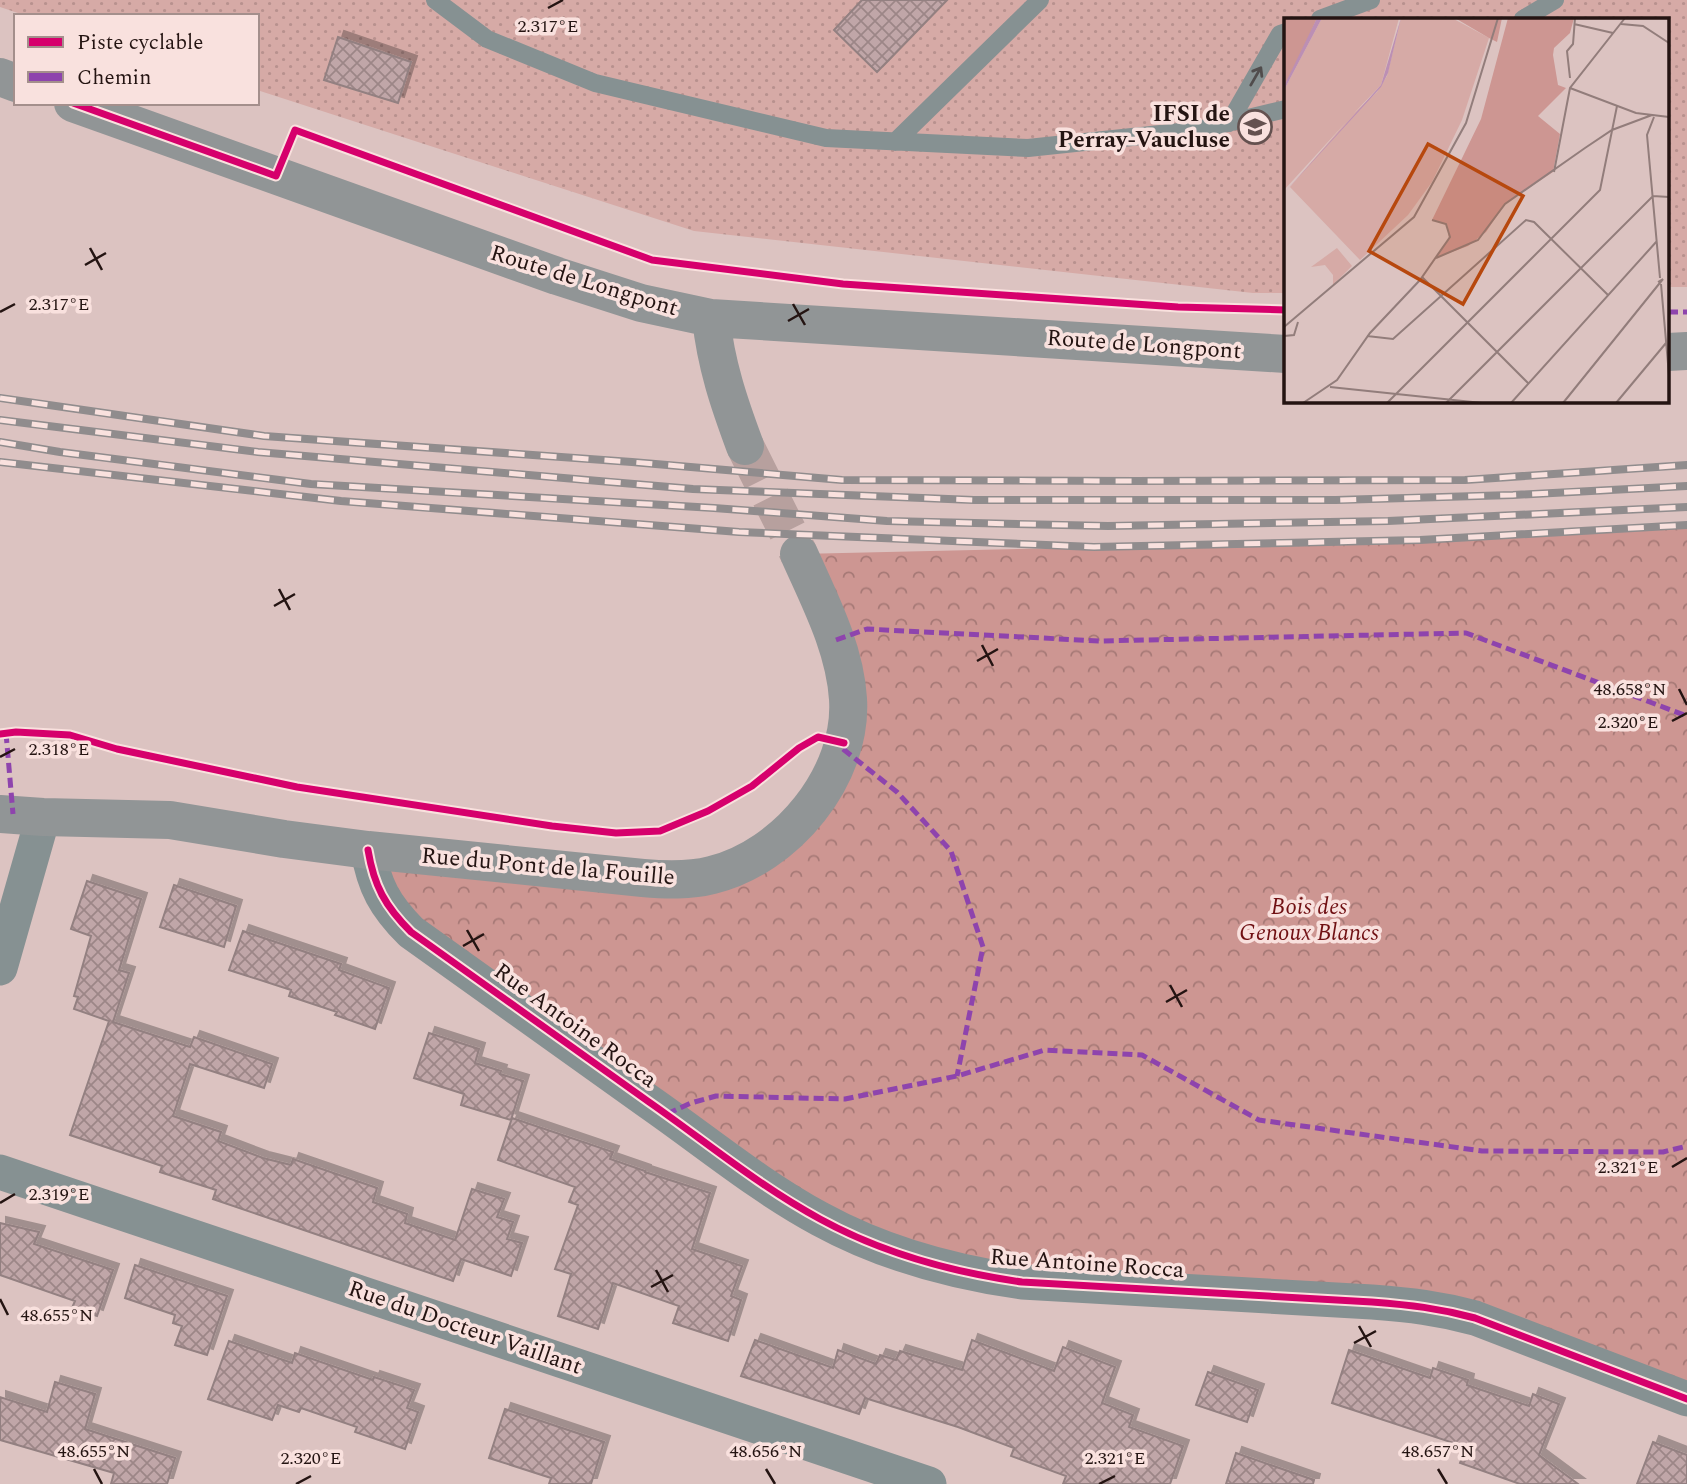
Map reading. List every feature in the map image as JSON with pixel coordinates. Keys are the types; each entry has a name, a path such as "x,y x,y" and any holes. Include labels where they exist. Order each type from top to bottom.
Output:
{"main road":[{"name":"Route de Longpont","path":"79,105 569,280 640,303 710,318 1284,354"},
{"path":"710,318 726,394 745,446"},
{"name":"Rue du Pont de la Fouille","path":"368,850 548,870 681,880 713,875 743,864 770,847 791,830 828,782 842,749 847,728 848,700 839,649 799,554"},
{"path":"0,814 170,820 368,850"}],"street":[{"path":"0,968 43,817"},
{"name":"Rue Antoine Rocca","path":"368,850 380,894 411,932 721,1154 819,1219 862,1239 951,1269 1021,1282 1429,1307 1475,1318 1687,1399"},
{"name":"Rue du Docteur Vaillant","path":"0,1172 929,1484"}],"lane":[{"path":"435,0 487,39 595,83 826,138 1028,148 1198,130 1284,109"},
{"path":"895,142 1040,0"},
{"path":"1323,18 1371,0"},
{"path":"1525,18 1555,0"},
{"path":"1229,123 1280,34 1284,33"}],"shaded area":[{"path":"0,0 1687,0 1687,287 1670,287 1670,18 1284,18 1284,293 1253,293 694,231 259,91 259,14 21,14 0,7"}],"green space":[{"name":"Bois des Genoux Blancs","path":"1687,525 1687,1399 1475,1318 1068,1284 862,1239 411,932 368,850 743,864 843,749 799,554 1420,540"}],"building":[{"path":"862,0 947,0 877,72 834,30"},
{"path":"338,37 411,62 398,103 324,80"},
{"path":"87,881 141,899 119,970 129,973 113,1022 190,1047 194,1037 272,1064 264,1088 190,1064 173,1116 221,1132 218,1141 263,1158 291,1165 293,1159 377,1188 373,1202 407,1214 405,1223 455,1240 472,1189 504,1199 497,1217 513,1222 507,1239 522,1243 511,1276 461,1259 453,1281 213,1199 216,1190 160,1172 162,1166 70,1135 109,1021 74,1009 78,997 74,996 91,936 71,929"},
{"path":"174,885 236,906 224,947 160,927"},
{"path":"243,931 341,964 339,970 389,988 375,1029 335,1015 337,1012 289,996 291,990 229,970"},
{"path":"429,1033 479,1049 475,1063 523,1081 511,1120 461,1105 464,1094 414,1078"},
{"path":"512,1118 613,1152 610,1159 710,1193 692,1249 742,1266 731,1296 741,1300 728,1341 673,1323 679,1306 613,1283 598,1329 558,1316 571,1274 555,1269 578,1205 569,1202 575,1187 498,1160"},
{"path":"0,1223 39,1232 34,1244 113,1270 97,1316 72,1308 75,1301 0,1275"},
{"path":"135,1265 227,1296 207,1355 175,1345 182,1326 173,1323 175,1315 125,1298"},
{"path":"755,1340 833,1368 838,1350 876,1364 880,1355 896,1360 900,1351 962,1370 972,1340 1054,1371 1063,1347 1115,1367 1102,1403 1133,1415 1129,1427 1183,1446 1170,1484 1063,1484 1066,1476 1011,1456 1014,1448 958,1427 865,1398 859,1414 741,1376"},
{"path":"229,1341 292,1363 295,1353 373,1380 374,1377 414,1390 407,1408 418,1412 405,1449 355,1432 357,1427 301,1408 299,1412 278,1405 272,1420 208,1399"},
{"path":"1349,1350 1430,1378 1433,1368 1468,1380 1467,1385 1529,1406 1533,1394 1559,1404 1539,1455 1578,1484 1520,1484 1460,1463 1466,1447 1332,1403"},
{"path":"1208,1372 1258,1390 1247,1422 1196,1405"},
{"path":"55,1382 95,1394 85,1429 175,1458 167,1484 111,1484 114,1473 0,1440 0,1397 47,1412"},
{"path":"505,1409 604,1442 591,1484 549,1484 551,1478 489,1458"},
{"path":"1653,1442 1687,1455 1687,1484 1637,1484"},
{"path":"1236,1453 1314,1480 1313,1484 1226,1484"}],"tunnel":[{"path":"745,446 799,554"}],"railway":[{"path":"0,398 264,436 842,480 1465,480 1687,465"},
{"path":"0,420 258,452 693,489 974,500 1336,500 1687,486"},
{"path":"0,442 311,484 887,521 1108,526 1388,521 1687,507"},
{"path":"0,462 341,501 739,532 1094,547 1420,540 1687,525"}],"marked path":[{"path":"1670,312 1687,312"},
{"path":"836,640 867,629 1100,641 1466,633 1687,716"},
{"path":"6,733 13,814"},
{"path":"843,749 897,792 951,851 983,947 957,1076"},
{"path":"667,1114 716,1096 845,1099 957,1076 1045,1050 1142,1055 1259,1120 1482,1151 1663,1152 1687,1146"}],"cycle path":[{"path":"79,105 276,176 295,130 652,260 843,284 1178,307 1284,310"},
{"path":"0,734 16,732 70,735 117,749 297,787 552,826 616,833 660,831 708,811 752,786 799,748 818,737 844,743"},
{"path":"368,850 382,895 411,932 754,1178 820,1219 868,1242 943,1267 1022,1282 1372,1302 1449,1312 1475,1318 1687,1399"}],"place":[{"name":"IFSI de Perray-Vaucluse","path":"1255,127"}]}
